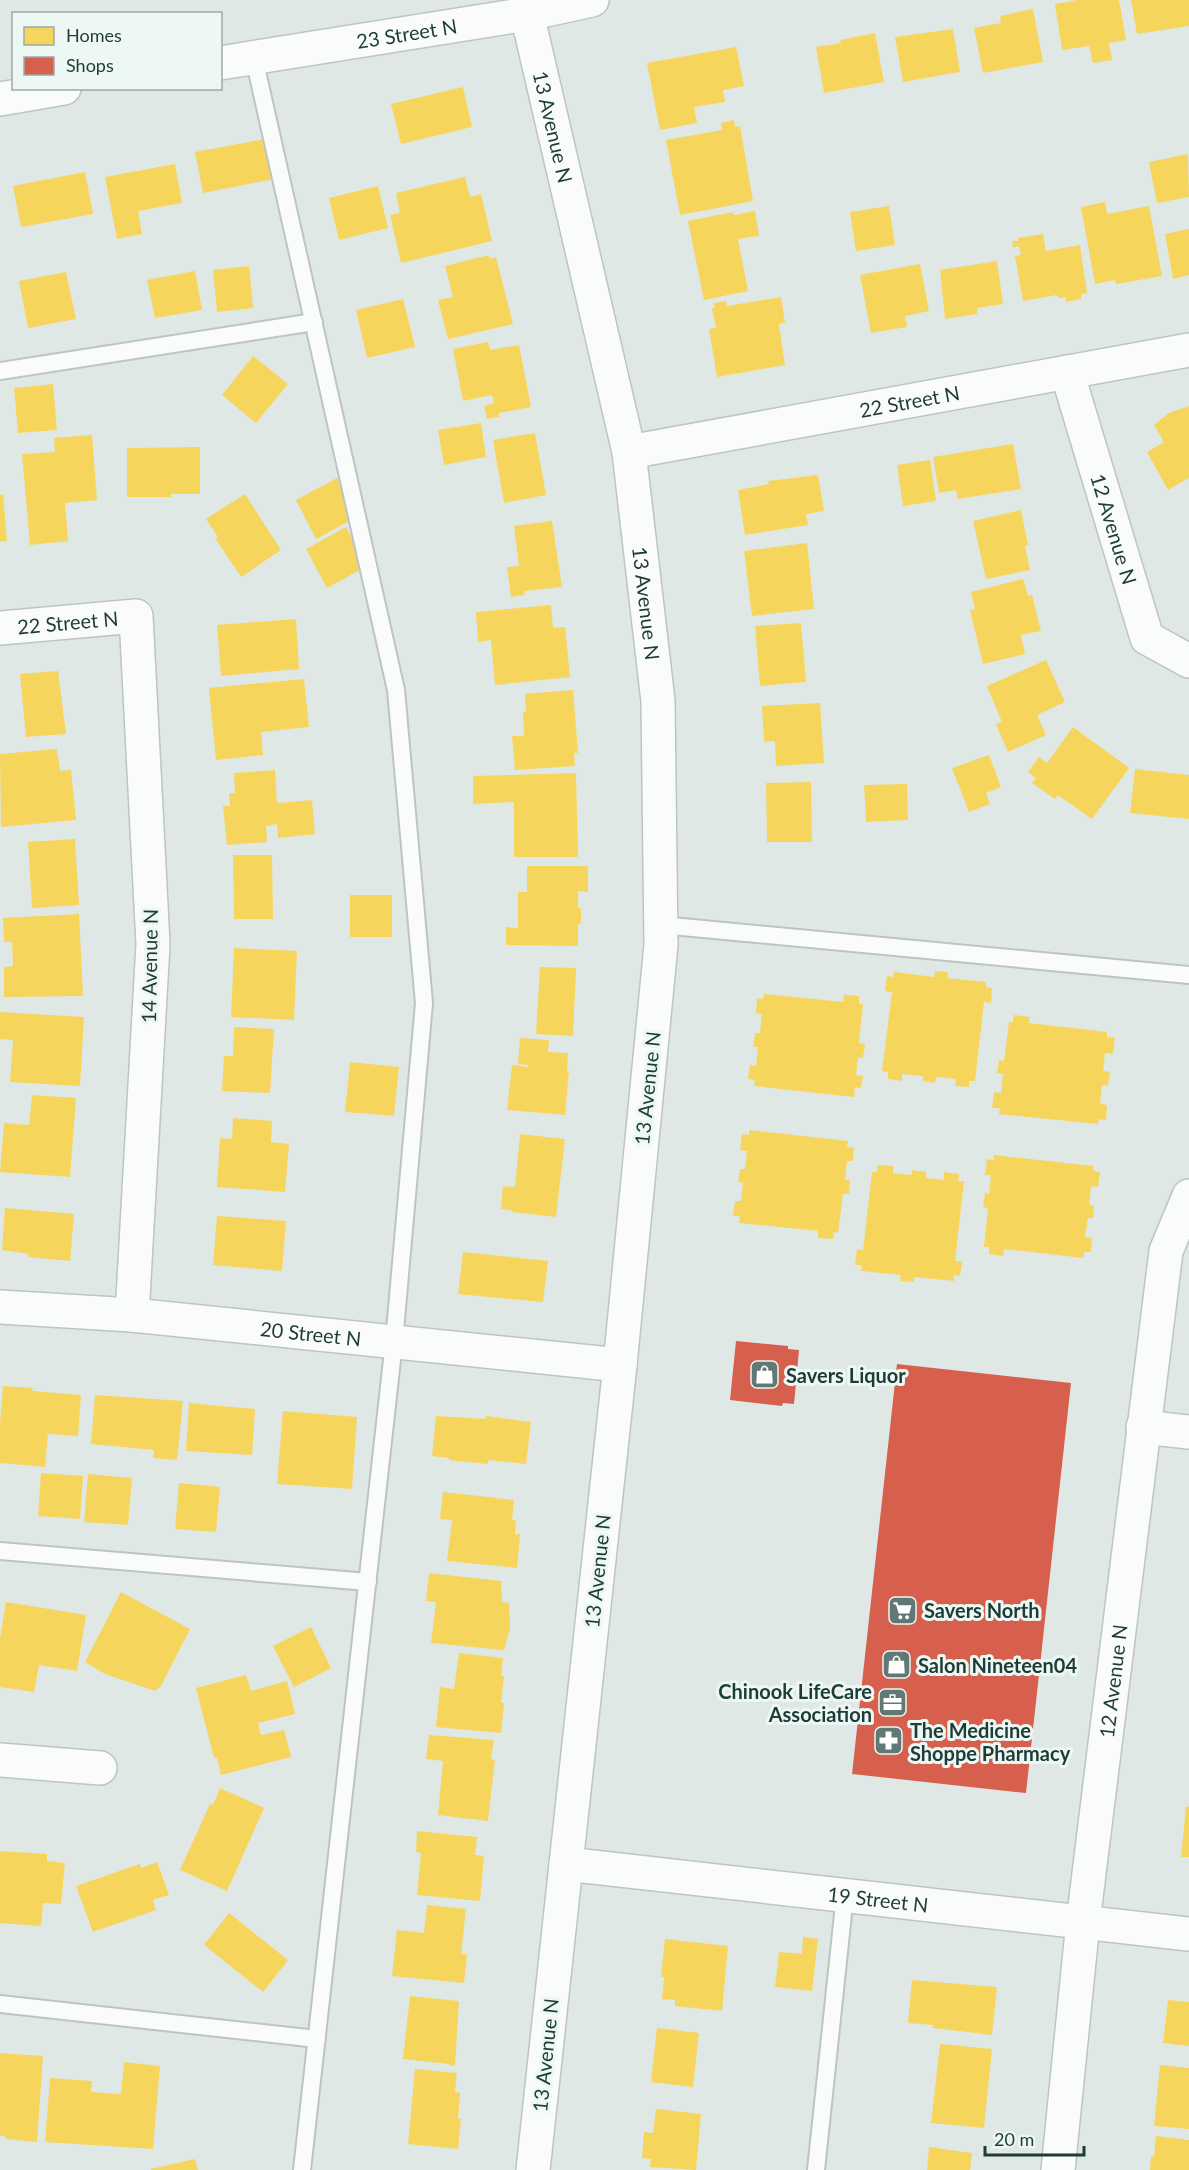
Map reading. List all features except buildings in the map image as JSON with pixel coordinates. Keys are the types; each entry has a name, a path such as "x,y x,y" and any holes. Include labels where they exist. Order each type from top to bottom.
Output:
{"street":[{"name":"23 Street N","path":"222,63 527,14 592,0"},
{"name":"13 Avenue N","path":"527,14 629,452 658,701 661,925 661,945 620,1365 533,2170"},
{"path":"0,99 52,90"},
{"name":"22 Street N","path":"629,452 1189,350"},
{"name":"12 Avenue N","path":"1068,372 1147,638 1189,661"},
{"name":"22 Street N","path":"0,628 136,616"},
{"name":"14 Avenue N","path":"132,1315 153,944 136,616"},
{"name":"12 Avenue N","path":"1058,2170 1083,1922 1166,1251 1189,1196"},
{"name":"20 Street N","path":"0,1307 132,1315 620,1365"},
{"path":"1143,1427 1189,1432"},
{"path":"0,1760 100,1768"},
{"name":"19 Street N","path":"566,1864 1189,1934"}],"lane":[{"path":"254,58 396,690 424,1003 394,1342 302,2170"},
{"path":"0,371 314,322"},
{"path":"661,925 1189,975"},
{"path":"0,1551 368,1582"},
{"path":"816,2170 845,1895"},
{"path":"0,2004 317,2039"}],"place":[{"name":"Savers Liquor","path":"765,1375"},
{"name":"Savers North","path":"903,1610"},
{"name":"Salon Nineteen04","path":"897,1665"},
{"name":"Chinook LifeCare Association","path":"893,1703"},
{"name":"The Medicine Shoppe Pharmacy","path":"889,1741"}]}
